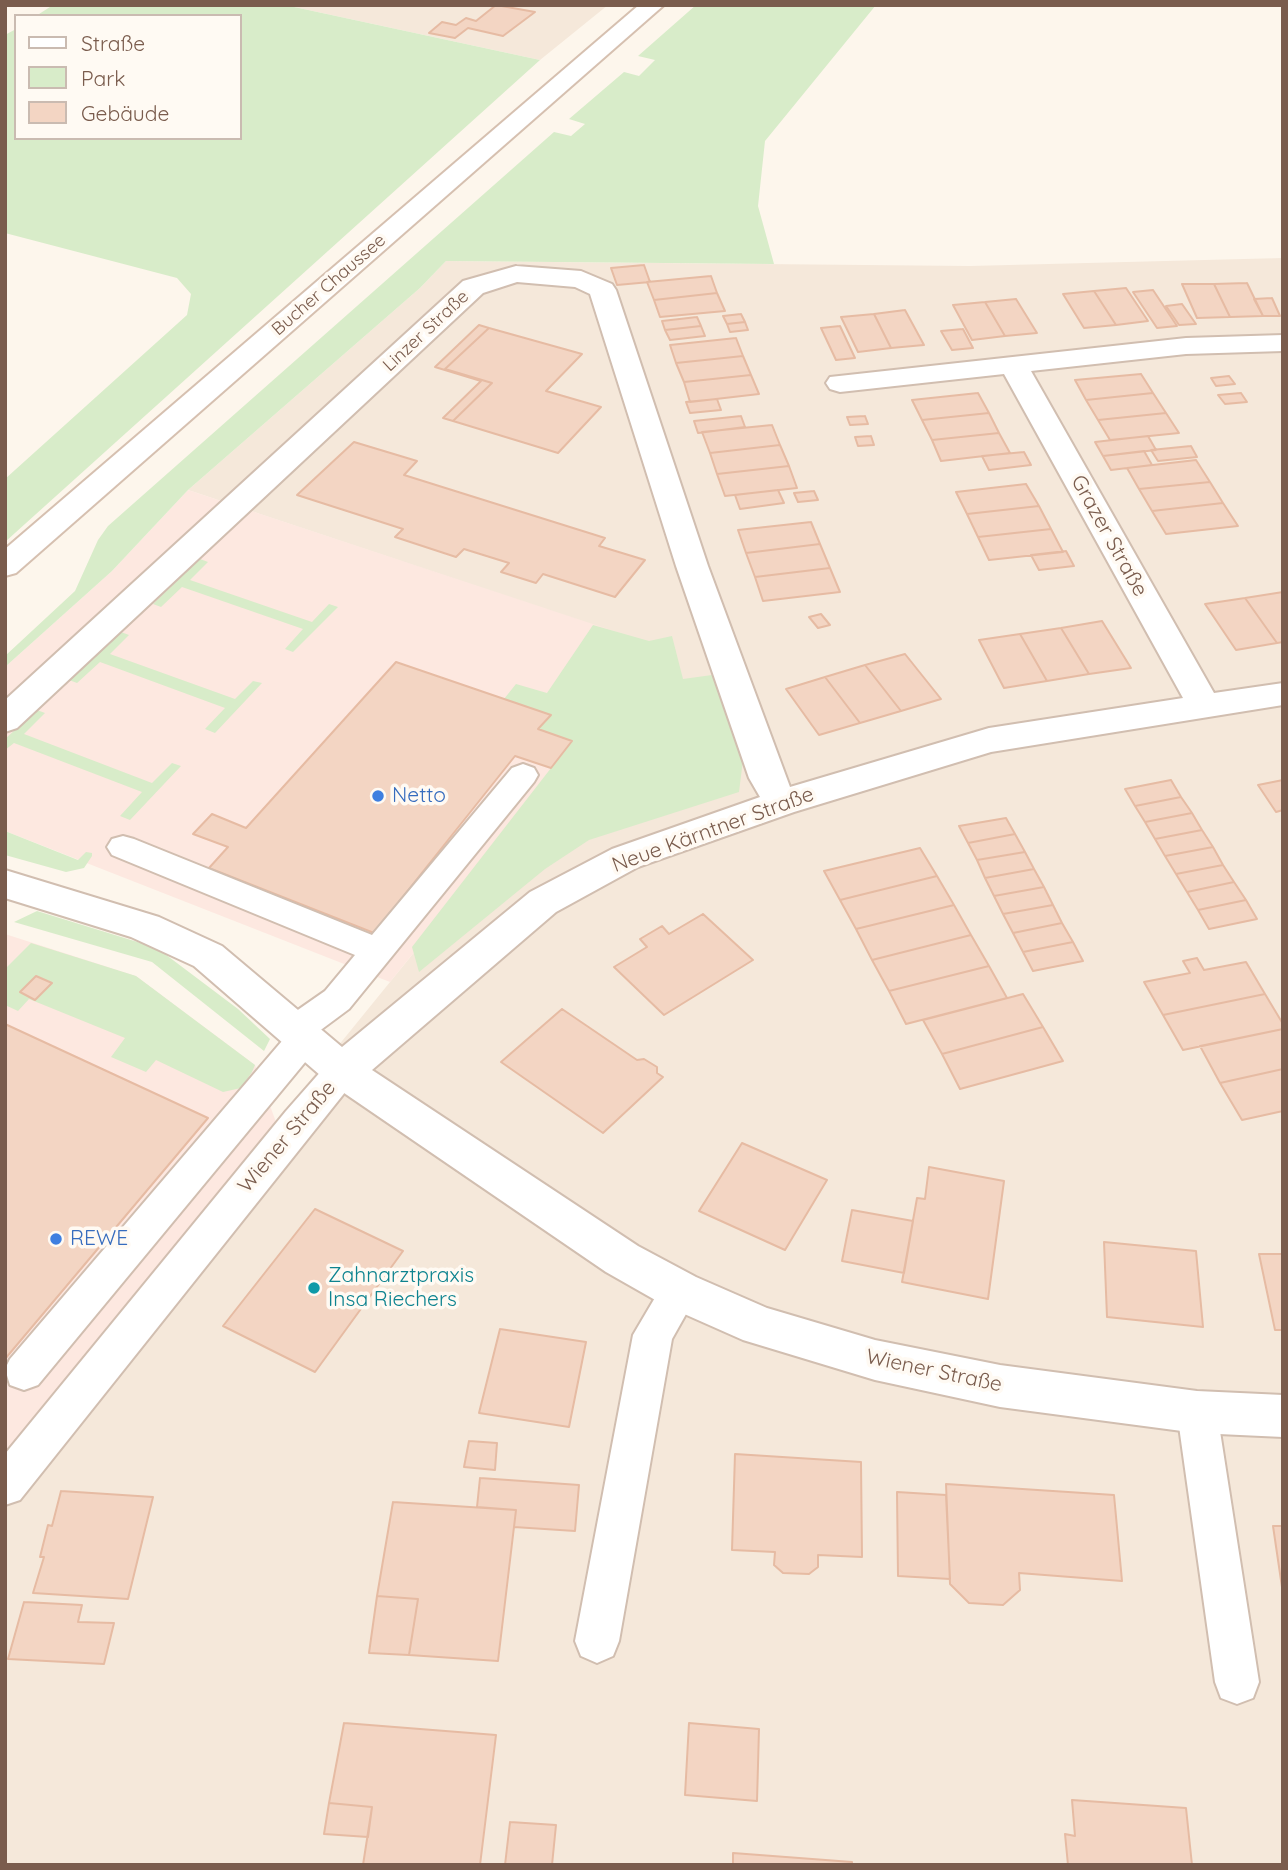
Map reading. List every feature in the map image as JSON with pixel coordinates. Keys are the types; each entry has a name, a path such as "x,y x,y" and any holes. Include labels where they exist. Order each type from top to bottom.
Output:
{"street":[{"name":"Bucher Chaussee","path":"5,566 653,5"},
{"name":"Linzer Straße","path":"5,720 473,287 516,274 581,279 602,290 692,566 767,778 781,803"},
{"path":"840,383 1186,346 1283,343"},
{"name":"Grazer Straße","path":"1013,365 1205,707"},
{"name":"Neue Kärntner Straße","path":"342,1071 543,902 625,858 781,803 989,740 1283,694"},
{"path":"5,884 145,927 208,956 342,1071"},
{"name":"Wiener Straße","path":"342,1071 622,1259 680,1292 759,1326 875,1360 1000,1386 1197,1412 1283,1416"}],"lane":[{"path":"24,1372 299,1035 337,1000 523,775"},
{"path":"123,847 378,951"},
{"name":"Wiener Straße","path":"5,1486 342,1071"},
{"path":"597,1641 653,1335 680,1292"},
{"path":"1197,1412 1237,1682"}],"shaded area":[{"path":"285,5 608,5 540,60"},
{"path":"1283,258 1283,1865 5,1865 5,1456 589,737 620,634 188,490 420,288 446,261 970,266"},
{"path":"188,490 620,633 589,737 390,982 5,831 5,667 112,571"},
{"path":"5,934 136,976 255,1065 276,1122 5,1456"}],"green space":[{"path":"53,5 285,5 540,60 5,542 5,479 187,315 191,294 177,278 5,233 5,35 14,30 14,140 242,140 242,14 39,14"},
{"path":"696,5 876,5 765,141 758,206 774,264 446,261 420,288 188,490 112,571 5,667 5,656 75,591 98,540 108,526 554,132 571,136 585,124 569,119 624,72 639,76 655,60 638,56"},
{"path":"200,559 208,562 190,580 312,622 329,604 338,607 293,652 285,649 303,629 182,587 161,607 153,604"},
{"path":"593,625 649,641 672,636 683,679 712,675 743,760 739,792 589,840 545,869 419,972 412,947 572,741 538,729 550,715 504,699 516,684 547,693"},
{"path":"121,632 129,635 110,654 235,699 253,681 262,683 215,733 205,729 225,708 100,662 77,683 69,680"},
{"path":"37,710 45,713 24,734 152,783 172,763 181,766 130,820 120,816 142,792 14,743 5,750 5,739"},
{"path":"5,831 78,860 86,852 92,853 92,856 84,868 66,872 5,855"},
{"path":"37,911 157,948 238,1009 270,1039 264,1051 152,962 14,922"},
{"path":"31,943 136,976 255,1065 252,1072 241,1088 223,1092 156,1060 146,1072 111,1057 125,1038 29,999 18,1011 5,1005 5,969"}],"building":[{"path":"496,5 535,12 503,36 468,28 455,38 429,33 442,22 456,25 466,18 476,21"},
{"path":"644,265 650,282 617,285 611,268"},
{"path":"711,276 717,293 654,300 647,282"},
{"path":"1247,283 1263,316 1230,317 1214,284"},
{"path":"1182,284 1214,284 1230,317 1197,318"},
{"path":"1126,288 1148,321 1116,325 1094,291"},
{"path":"1153,290 1177,326 1157,328 1133,292"},
{"path":"1094,291 1116,325 1084,328 1063,294"},
{"path":"717,293 725,311 660,317 654,300"},
{"path":"1272,298 1280,316 1263,316 1254,299"},
{"path":"1016,299 1037,333 1005,336 985,302"},
{"path":"985,302 1005,336 972,340 953,305"},
{"path":"1182,304 1196,324 1179,325 1166,306"},
{"path":"905,310 924,345 891,348 874,314"},
{"path":"741,314 745,322 727,324 723,316"},
{"path":"874,314 891,348 858,352 841,317"},
{"path":"697,317 701,326 665,330 662,321"},
{"path":"745,322 748,330 730,332 727,324"},
{"path":"479,325 489,328 445,369 492,383 453,421 443,418 481,381 435,367"},
{"path":"701,326 705,336 670,340 665,330"},
{"path":"840,326 855,358 836,360 821,328"},
{"path":"489,328 582,354 546,391 601,407 558,453 453,421 492,383 445,369"},
{"path":"963,329 973,348 952,350 941,331"},
{"path":"736,338 743,356 676,363 670,345"},
{"path":"743,356 751,375 684,382 676,363"},
{"path":"1141,374 1153,393 1086,400 1075,380"},
{"path":"751,375 759,394 690,402 684,382"},
{"path":"1229,376 1235,384 1216,386 1211,378"},
{"path":"978,393 989,413 922,420 912,400"},
{"path":"1153,393 1166,413 1098,420 1086,400"},
{"path":"1241,393 1247,402 1225,404 1218,395"},
{"path":"717,399 721,410 690,413 686,402"},
{"path":"989,413 999,433 932,440 922,420"},
{"path":"1166,413 1179,433 1110,440 1098,420"},
{"path":"741,416 745,427 698,433 694,421"},
{"path":"865,416 868,424 850,425 847,417"},
{"path":"772,425 780,445 710,453 702,432"},
{"path":"999,433 1010,453 941,461 932,440"},
{"path":"871,436 874,445 858,446 855,437"},
{"path":"1148,436 1156,450 1103,456 1095,442"},
{"path":"354,442 417,461 404,475 605,538 599,546 645,560 615,597 543,574 536,583 501,572 509,563 464,549 456,557 395,537 403,529 297,495"},
{"path":"780,445 789,466 717,474 710,453"},
{"path":"1191,446 1197,457 1158,461 1151,450"},
{"path":"1144,451 1152,465 1111,470 1103,456"},
{"path":"1024,452 1031,465 989,470 982,456"},
{"path":"1196,460 1210,482 1139,489 1127,468"},
{"path":"789,466 797,488 725,496 717,474"},
{"path":"1210,482 1223,503 1152,511 1139,489"},
{"path":"1026,484 1039,506 967,514 956,492"},
{"path":"778,490 784,503 740,509 735,495"},
{"path":"814,491 818,500 798,502 794,493"},
{"path":"1223,503 1238,526 1166,534 1152,511"},
{"path":"1039,506 1051,529 978,537 967,514"},
{"path":"811,522 820,544 746,553 738,530"},
{"path":"1051,529 1063,552 989,560 978,537"},
{"path":"820,544 830,568 755,577 746,553"},
{"path":"1066,551 1074,566 1039,570 1031,555"},
{"path":"830,568 840,592 763,601 755,577"},
{"path":"1283,592 1283,642 1277,643 1245,598"},
{"path":"1245,598 1277,643 1236,650 1205,604"},
{"path":"821,614 830,625 818,628 809,617"},
{"path":"1102,621 1131,668 1089,674 1061,628"},
{"path":"1061,628 1089,674 1047,681 1020,634"},
{"path":"1020,634 1047,681 1004,688 979,640"},
{"path":"905,654 941,699 901,711 865,665"},
{"name":"Netto","path":"396,662 551,715 538,729 572,741 551,768 515,756 374,933 209,868 228,847 193,834 212,814 246,828"},
{"path":"865,665 901,711 860,723 825,677"},
{"path":"825,677 860,723 819,735 786,689"},
{"path":"1171,780 1181,797 1135,806 1125,789"},
{"path":"1283,780 1283,810 1276,812 1258,785"},
{"path":"1181,797 1192,813 1145,822 1135,806"},
{"path":"1192,813 1202,830 1155,839 1145,822"},
{"path":"1006,818 1015,834 968,843 959,826"},
{"path":"1202,830 1213,847 1165,856 1155,839"},
{"path":"1015,834 1025,852 977,860 968,843"},
{"path":"1213,847 1223,865 1176,874 1165,856"},
{"path":"920,848 937,876 840,900 824,871"},
{"path":"1025,852 1034,869 985,878 977,860"},
{"path":"1223,865 1234,882 1187,892 1176,874"},
{"path":"1034,869 1044,887 994,896 985,878"},
{"path":"937,876 954,905 856,929 840,900"},
{"path":"1234,882 1246,900 1198,910 1187,892"},
{"path":"1044,887 1053,905 1003,914 994,896"},
{"path":"1246,900 1257,919 1209,929 1198,910"},
{"path":"954,905 971,935 872,960 856,929"},
{"path":"1053,905 1062,923 1013,933 1003,914"},
{"path":"703,914 753,960 664,1015 614,967 647,947 640,939 662,926 669,934"},
{"path":"1062,923 1073,942 1023,952 1013,933"},
{"path":"971,935 989,966 889,991 872,960"},
{"path":"1073,942 1083,961 1033,971 1023,952"},
{"path":"1197,958 1204,970 1246,962 1265,994 1163,1015 1144,982 1190,973 1183,961"},
{"path":"989,966 1007,998 906,1024 889,991"},
{"path":"36,976 52,983 35,1000 20,992"},
{"path":"1023,994 1043,1027 942,1054 923,1020"},
{"path":"1265,994 1283,1024 1283,1029 1183,1050 1163,1015"},
{"path":"562,1009 637,1060 644,1059 657,1067 657,1073 663,1077 603,1133 501,1062"},
{"name":"REWE","path":"5,1024 208,1118 5,1359"},
{"path":"1043,1027 1063,1061 960,1089 942,1054"},
{"path":"1283,1029 1283,1069 1220,1083 1200,1046"},
{"path":"1283,1069 1283,1111 1242,1120 1220,1083"},
{"path":"742,1143 827,1180 785,1250 699,1211"},
{"path":"929,1167 1004,1181 988,1299 902,1282 917,1198 925,1199"},
{"name":"Zahnarztpraxis Insa Riechers","path":"315,1209 403,1251 315,1372 223,1326"},
{"path":"852,1210 913,1221 904,1273 842,1261"},
{"path":"1104,1242 1196,1251 1203,1327 1107,1317"},
{"path":"1259,1254 1283,1254 1283,1330 1275,1330"},
{"path":"500,1329 586,1342 569,1427 479,1413"},
{"path":"469,1441 497,1443 495,1470 464,1467"},
{"path":"735,1454 861,1462 862,1557 818,1555 818,1567 809,1574 783,1573 774,1565 775,1552 732,1550"},
{"path":"480,1478 579,1485 575,1531 514,1527 516,1510 477,1507"},
{"path":"946,1484 1114,1495 1122,1581 1019,1573 1020,1590 1003,1605 969,1603 950,1584"},
{"path":"61,1491 153,1497 128,1599 33,1593 44,1557 40,1557 48,1525 52,1526"},
{"path":"897,1492 946,1495 950,1579 898,1576"},
{"path":"393,1502 516,1510 498,1661 409,1655 418,1599 377,1596"},
{"path":"1273,1526 1283,1526 1283,1594"},
{"path":"377,1596 418,1599 409,1655 369,1653"},
{"path":"24,1602 82,1605 78,1622 114,1623 104,1664 8,1659"},
{"path":"344,1723 496,1735 480,1865 363,1865 372,1807 329,1803"},
{"path":"689,1723 759,1729 757,1801 685,1795"},
{"path":"1072,1800 1186,1808 1192,1865 1068,1865 1065,1834 1075,1836"},
{"path":"329,1803 372,1807 368,1837 324,1834"},
{"path":"510,1822 556,1825 552,1865 505,1865"},
{"path":"733,1853 852,1862 852,1865 733,1865"}],"place":[{"name":"Netto","path":"378,796"},
{"name":"REWE","path":"56,1239"},
{"name":"Zahnarztpraxis Insa Riechers","path":"314,1288"}]}
